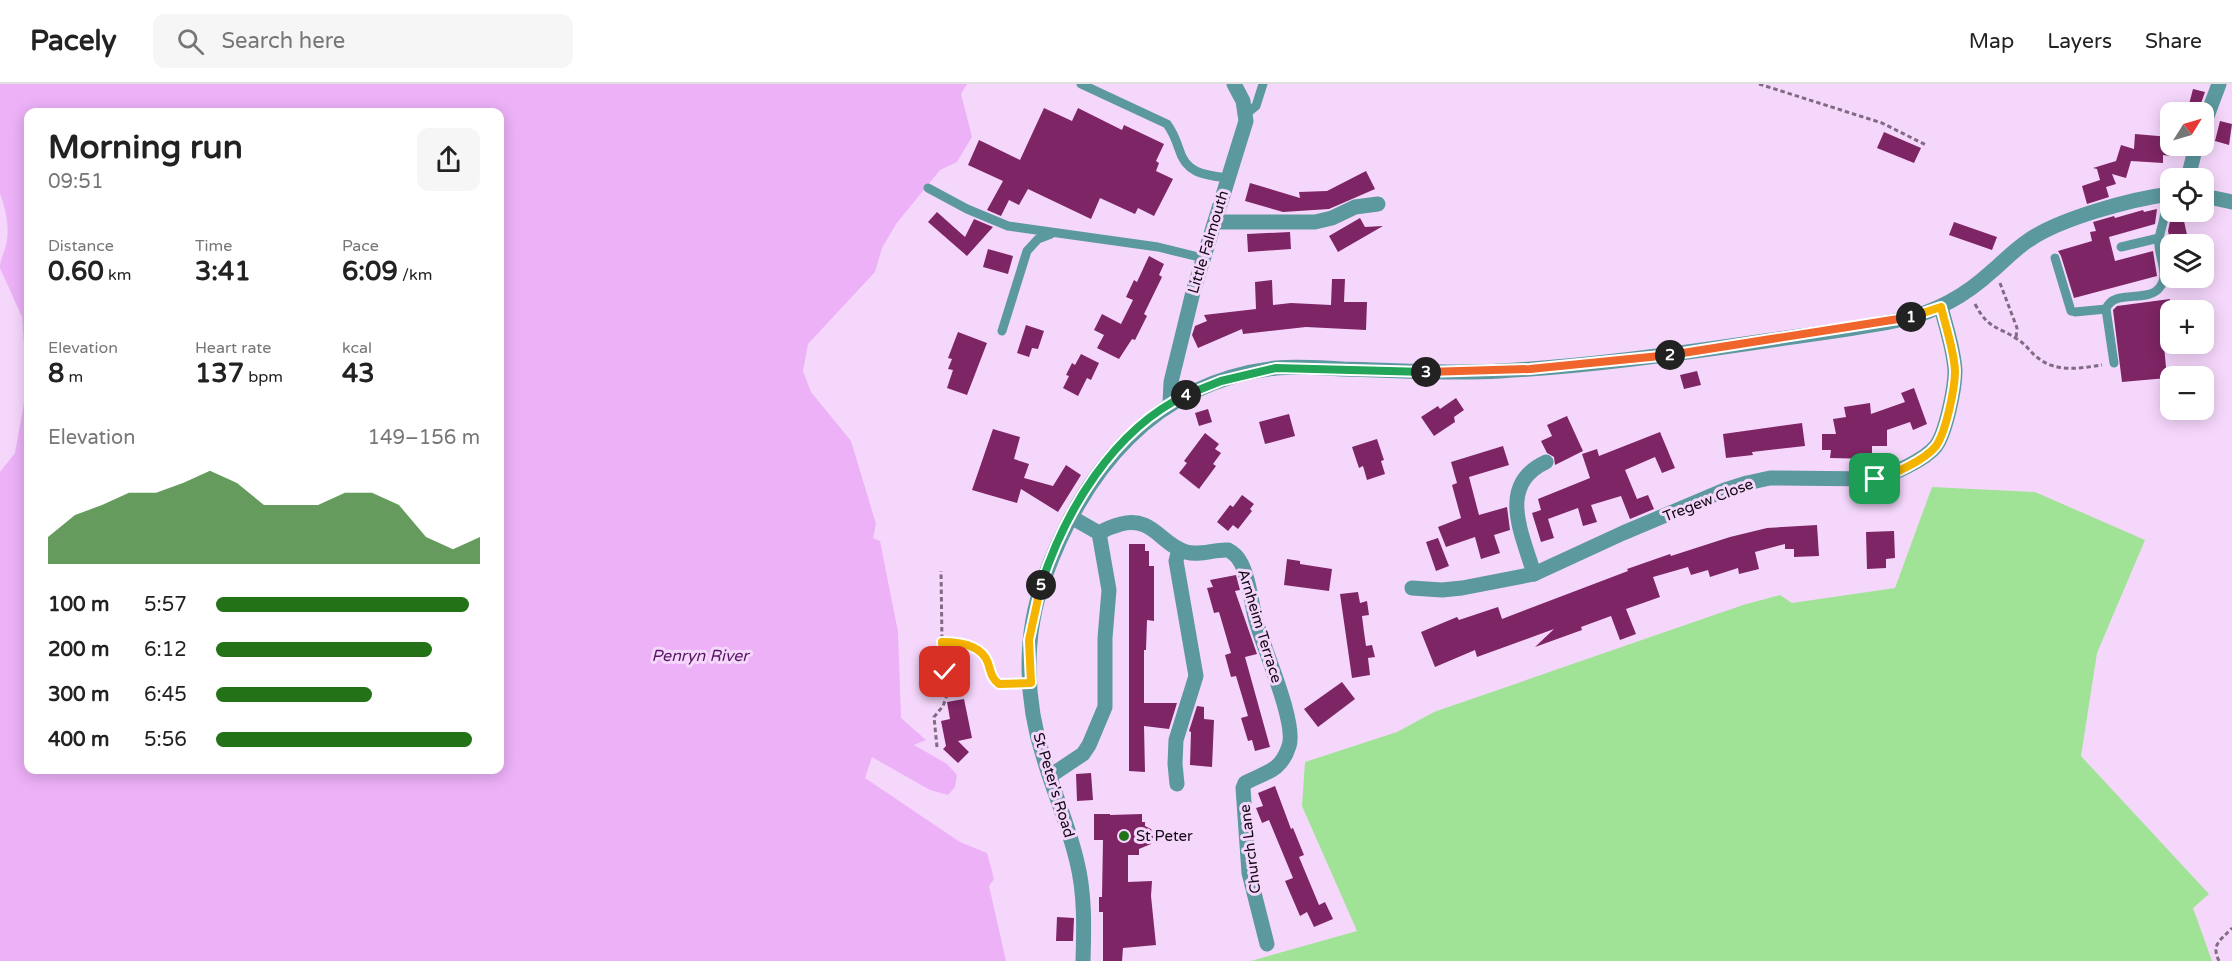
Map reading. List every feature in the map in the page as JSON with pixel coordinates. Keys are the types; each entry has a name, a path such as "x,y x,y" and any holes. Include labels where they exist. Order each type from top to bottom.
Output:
{"street":[{"path":"1234,84 1243,101 1246,114"},
{"path":"2212,102 2219,84"},
{"name":"Little Falmouth","path":"1170,403 1176,357 1203,258 1244,129 1246,114"},
{"name":"St Peter's Road","path":"1083,961 1083,911 1079,870 1038,737 1031,683 1029,640 1039,595 1053,554 1087,489 1114,453 1142,424 1170,403 1221,381 1276,368 1458,372 1572,365 1662,356 1903,319 1941,307 1967,292 2014,250 2049,228 2091,214 2160,196"},
{"path":"2214,198 2232,202"},
{"path":"1215,222 1315,222 1355,207 1378,204"},
{"name":"Tregew Close","path":"1412,588 1442,590 1462,588 1534,574 1623,533 1747,483 1778,478 1875,479 1917,461 1931,451 1939,441 1952,400 1954,363 1941,307"},
{"path":"1534,574 1516,509 1516,495 1528,474 1546,462"},
{"path":"1071,517 1099,533"},
{"path":"1099,533 1111,527 1138,522 1151,527 1179,549 1176,561 1196,676 1176,740 1177,784"},
{"path":"1050,776 1083,754 1089,746 1105,707 1109,590 1099,533"},
{"name":"Arnheim Terrace","path":"1179,549 1193,553 1228,550 1242,563 1256,622 1274,670 1290,730 1289,747 1279,763 1267,774 1245,783 1243,788"},
{"name":"Church Lane","path":"1243,788 1250,873 1267,944"}],"lane":[{"path":"1081,84 1167,124 1173,132 1180,153 1191,169 1200,174 1228,178"},
{"path":"1246,114 1256,106 1263,84"},
{"path":"928,188 998,223 1158,247 1203,258"},
{"path":"2114,363 2106,309 2111,301 2116,299 2151,294 2161,287 2165,276 2158,238 2163,222"},
{"path":"1002,331 1027,251 1038,239 1053,233"},
{"path":"2121,247 2158,238"},
{"path":"2055,258 2071,311 2106,309"}],"path":[{"path":"1759,84 1881,123 1926,146"},
{"path":"1992,272 2001,284 2017,328 2016,338"},
{"path":"1967,292 1985,321 1992,327 2016,338 2039,359 2056,367 2088,367 2114,363"},
{"path":"937,747 934,717 943,706 948,692 942,642 941,571"},
{"path":"942,642 960,644 982,653 988,662 992,678 999,684 1031,683"},
{"path":"2219,961 2214,951 2215,947 2232,928"}],"green space":[{"path":"1932,487 2035,492 2145,540 2097,653 2081,756 2209,894 2193,908 2212,961 1251,961 1357,931 1302,806 1305,762 1397,732 1434,712 1743,605 1780,595 1792,603 1895,588"}],"water":[{"name":"Penryn River","path":"0,84 967,84 961,94 972,137 957,162 940,170 896,224 882,248 875,272 808,344 803,371 811,392 851,441 876,524 873,538 880,541 898,632 901,718 926,740 914,745 947,764 957,775 955,787 948,795 930,790 872,757 865,778 960,842 987,853 994,879 989,886 1006,961 0,961 0,472 15,453 24,403 24,774 504,774 504,108 24,108 24,345 22,317 0,268 8,232 6,213 0,194"}],"building":[{"path":"2193,89 2205,92 2202,102 2190,102"},
{"path":"1044,108 1072,121 1078,108 1122,130 1124,125 1164,144 1156,161 1159,163 1156,171 1173,179 1154,216 1138,208 1135,214 1100,198 1091,219 1028,189 1019,205 1009,200 1001,216 987,210 1003,181 968,165 979,140 1020,160"},
{"path":"2220,121 2232,124 2229,145 2215,141"},
{"path":"1884,132 1921,148 1914,163 1877,148"},
{"path":"2135,134 2160,136 2160,156 2163,156 2163,163 2131,161 2126,178 2112,174 2116,184 2106,187 2109,197 2087,204 2082,186 2100,180 2097,169 2093,168 2116,161 2121,145 2134,149"},
{"path":"1366,171 1375,189 1329,209 1283,212 1245,201 1250,183 1300,198 1299,192 1327,191"},
{"path":"2157,209 2155,224 2109,237 2115,261 2153,251 2157,276 2074,298 2058,251 2092,241 2090,232 2096,231 2093,222 2143,210 2144,212"},
{"path":"937,212 965,237 974,219 993,227 967,256 928,222"},
{"path":"1360,218 1365,227 1383,226 1338,252 1329,236"},
{"path":"1954,222 1997,237 1992,250 1949,235"},
{"path":"2170,222 2184,222 2187,234 2169,234"},
{"path":"1290,232 1291,249 1248,252 1247,234"},
{"path":"988,249 1013,256 1008,274 983,267"},
{"path":"1149,256 1164,264 1159,275 1162,277 1144,314 1147,316 1135,340 1132,339 1119,359 1097,348 1104,335 1094,330 1102,314 1121,324 1133,300 1126,297 1134,280 1137,282"},
{"path":"1332,279 1345,279 1344,302 1367,302 1366,330 1306,327 1243,334 1242,329 1198,348 1192,335 1195,326 1207,321 1204,315 1256,309 1255,282 1272,280 1273,305 1291,303 1331,305"},
{"path":"2160,300 2160,354 2165,354 2166,366 2160,366 2160,379 2122,382 2113,310 2117,306"},
{"path":"1026,325 1044,331 1038,349 1032,348 1029,357 1017,353"},
{"path":"958,332 987,343 967,395 947,388 953,370 948,369 952,359 948,358"},
{"path":"1081,354 1099,363 1091,380 1087,378 1078,396 1063,388 1072,363 1075,365"},
{"path":"1697,371 1701,385 1684,389 1680,375"},
{"path":"1914,388 1927,424 1913,430 1910,422 1887,430 1887,446 1872,446 1872,459 1830,458 1831,450 1822,450 1822,434 1836,434 1833,419 1846,417 1844,407 1870,403 1871,414 1905,402 1901,393"},
{"path":"1456,398 1464,410 1454,417 1455,422 1434,436 1421,417 1438,406 1440,409"},
{"path":"1208,409 1212,422 1199,426 1195,413"},
{"path":"1289,414 1295,436 1265,444 1259,422"},
{"path":"1567,416 1583,451 1555,465 1554,457 1547,453 1541,441 1552,436 1547,425"},
{"path":"1802,423 1805,446 1752,452 1753,455 1726,458 1723,434"},
{"path":"993,429 1020,437 1014,459 1029,464 1024,478 1053,486 1066,465 1081,475 1058,512 1021,489 1017,503 972,490"},
{"path":"1660,432 1675,468 1662,473 1655,457 1625,470 1637,499 1648,495 1654,509 1630,519 1621,496 1591,505 1597,522 1583,526 1578,508 1548,519 1554,538 1541,542 1532,513 1541,510 1538,499 1590,478 1582,454 1597,449 1599,456"},
{"path":"1205,433 1219,444 1215,449 1221,453 1213,464 1216,466 1199,489 1179,473 1187,463 1184,461"},
{"path":"1377,439 1384,460 1381,461 1385,474 1367,480 1363,466 1359,468 1352,447"},
{"path":"1503,446 1509,465 1469,477 1479,515 1507,507 1510,530 1494,535 1500,553 1481,559 1475,537 1446,547 1438,527 1461,518 1452,485 1457,483 1451,462"},
{"path":"1242,495 1254,504 1250,509 1252,511 1238,529 1233,525 1228,531 1217,522 1230,505 1233,507"},
{"path":"1817,525 1819,556 1794,557 1794,549 1785,549 1785,544 1755,552 1759,569 1739,574 1738,568 1710,577 1708,570 1691,575 1688,567 1653,577 1660,597 1626,609 1636,634 1620,640 1611,616 1581,627 1582,630 1535,647 1554,629 1477,657 1475,650 1435,667 1421,632 1457,617 1459,620 1498,607 1502,619 1628,571 1627,569 1730,537 1767,528"},
{"path":"1894,531 1895,558 1886,559 1886,568 1867,569 1866,532"},
{"path":"1438,538 1449,566 1436,571 1426,542"},
{"path":"1129,544 1145,544 1145,551 1149,551 1149,566 1154,566 1154,621 1147,620 1146,650 1144,650 1144,703 1177,703 1169,729 1144,726 1145,772 1129,771"},
{"path":"1287,559 1300,561 1300,564 1332,569 1329,591 1284,585"},
{"path":"1236,575 1240,590 1235,591 1257,654 1245,657 1270,747 1255,751 1252,740 1248,741 1241,718 1248,716 1236,676 1231,677 1225,655 1231,653 1219,612 1214,613 1207,588 1213,587 1210,580"},
{"path":"1358,592 1360,603 1367,601 1369,615 1362,616 1366,646 1372,645 1375,657 1368,658 1370,675 1352,678 1340,594"},
{"path":"1342,682 1355,699 1318,727 1304,709"},
{"path":"964,699 972,738 958,741 969,752 958,763 943,749 946,746 941,721 950,719 947,702"},
{"path":"1197,706 1204,707 1204,719 1214,720 1212,767 1190,765 1191,732 1189,731"},
{"path":"1091,773 1093,800 1077,801 1076,774"},
{"path":"1275,786 1291,829 1293,828 1304,855 1299,857 1319,905 1325,902 1333,919 1314,927 1307,912 1300,916 1285,881 1293,878 1269,820 1262,823 1256,808 1263,806 1258,793"},
{"path":"1094,814 1142,814 1142,822 1145,822 1145,826 1151,829 1154,835 1151,844 1139,849 1139,855 1128,855 1128,882 1152,881 1151,896 1156,945 1123,948 1122,961 1103,961 1103,912 1099,912 1099,897 1102,897 1103,840 1094,840"},
{"path":"1057,917 1074,918 1073,941 1056,941"}],"place":[{"name":"St Peter","path":"1124,836"}],"route":[{"path":"945,672 942,642 953,642 982,653 986,657 995,682 999,684 1031,683 1029,640 1042,582 1078,503 1099,471 1129,436 1170,403 1221,381 1260,371 1276,368 1426,372 1530,369 1671,355 1833,331 1903,319 1941,307 1955,371 1952,400 1939,441 1931,451 1917,461 1875,479"}]}
